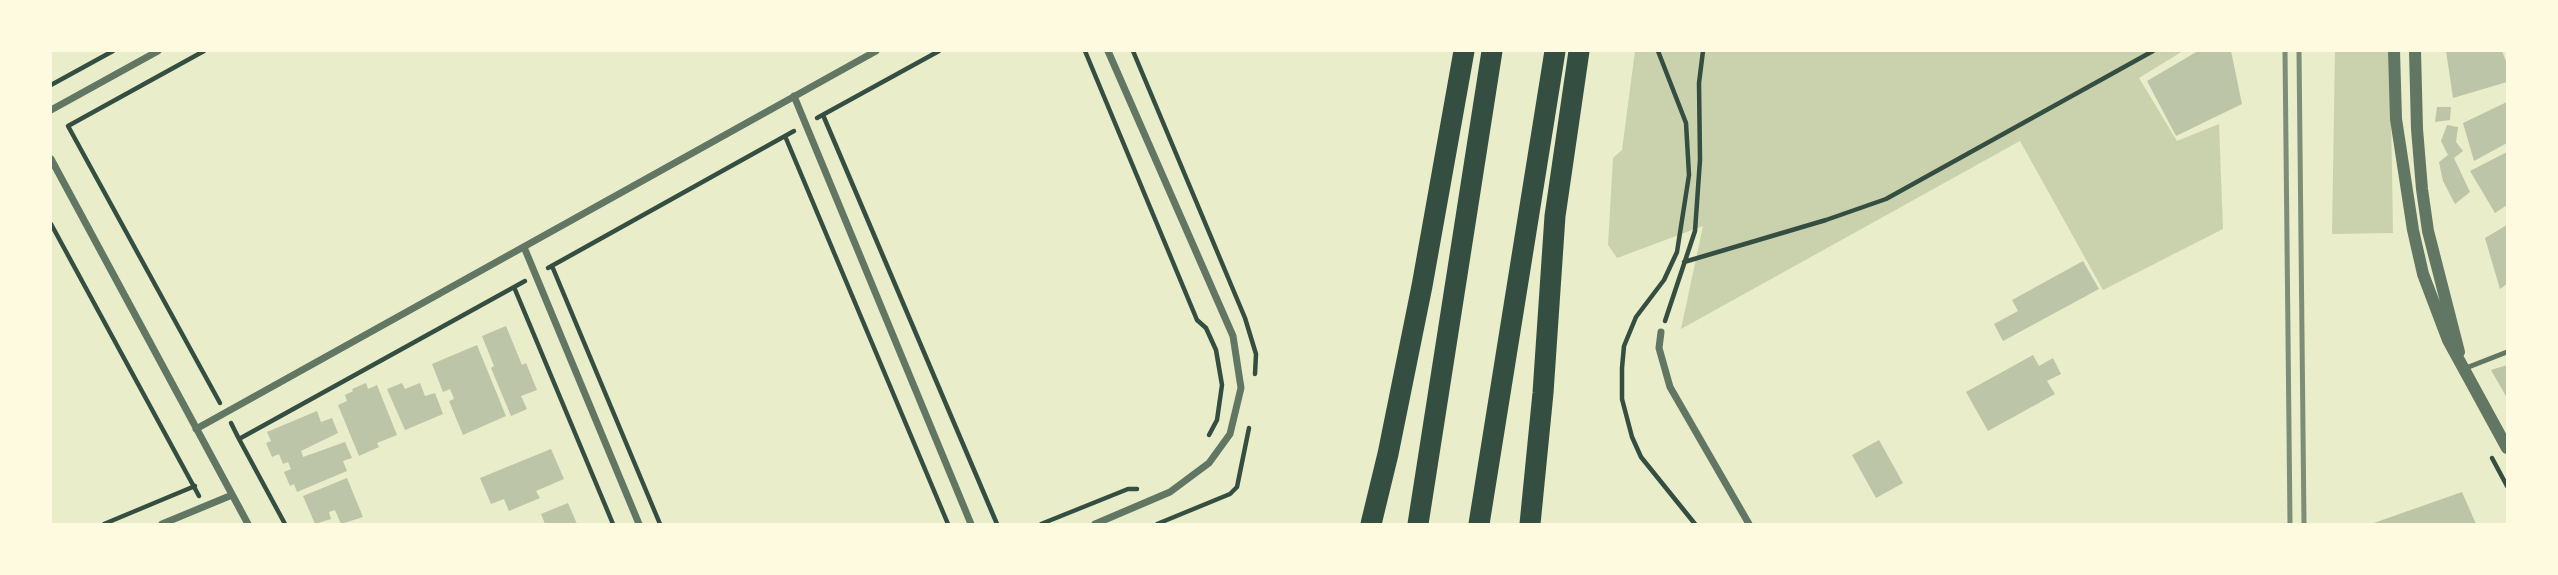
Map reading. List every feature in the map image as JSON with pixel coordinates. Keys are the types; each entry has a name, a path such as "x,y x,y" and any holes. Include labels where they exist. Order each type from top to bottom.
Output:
{"highway":[{"path":"1371,524 1422,286 1464,51"},
{"path":"1418,524 1492,51"},
{"path":"1479,524 1555,51"},
{"path":"1530,524 1543,393 1555,216 1579,51"}],"street":[{"path":"51,110 158,51"},
{"path":"196,429 876,51"},
{"path":"1095,524 1170,492 1209,463 1230,434 1241,388 1233,336 1108,51"},
{"path":"2394,51 2394,98 2413,230 2423,274 2439,319 2463,369 2507,448"},
{"path":"2415,51 2418,150 2428,231 2463,369"},
{"path":"794,96 971,524"},
{"path":"51,159 248,524"},
{"path":"51,179 60,175"},
{"path":"524,247 639,524"},
{"path":"1661,332 1659,348 1670,387 1749,524"},
{"path":"162,524 232,495"}],"lane":[{"path":"2463,369 2507,352"}],"path":[{"path":"51,85 113,51"},
{"path":"204,51 68,126 285,524"},
{"path":"239,439 939,51"},
{"path":"1085,51 1197,320 1206,328 1216,350 1222,385 1217,420 1205,444"},
{"path":"1658,51 1686,123 1689,175 1677,252 1664,280 1636,317 1624,346 1622,399 1632,437 1641,457 1695,524"},
{"path":"1661,332 1695,231 1700,160 1699,83 1703,51"},
{"path":"1684,261 1826,220 1886,199 2153,51"},
{"path":"823,115 997,524"},
{"path":"785,136 948,524"},
{"path":"51,223 205,506"},
{"path":"552,266 660,524"},
{"path":"514,287 613,524"},
{"path":"104,524 194,486"},
{"path":"1041,524 1128,489 1146,490"}],"green space":[{"path":"1635,51 2183,51 2139,78 2177,141 2219,124 2223,229 2103,290 2020,141 1681,329 1703,226 1617,258 1608,245 1613,158 1622,150"},
{"path":"2335,51 2390,51 2393,233 2332,234"}],"building":[{"path":"2198,51 2231,51 2242,104 2176,136 2147,81"},
{"path":"2446,51 2502,51 2507,64 2507,82 2453,98"},
{"path":"2507,102 2507,143 2474,161 2463,123"},
{"path":"2437,107 2451,107 2450,120 2435,122"},
{"path":"2447,125 2458,127 2456,142 2463,151 2454,158 2470,192 2455,204 2443,181 2439,162 2448,155 2441,141"},
{"path":"2507,152 2507,205 2495,213 2470,171"},
{"path":"2507,225 2507,284 2500,289 2485,238"},
{"path":"2083,261 2099,289 2003,341 1994,324 2018,311 2012,300"},
{"path":"506,326 522,365 526,363 537,390 521,396 527,409 511,416 491,368 494,366 482,336"},
{"path":"477,345 506,416 463,435 449,401 454,399 450,389 443,392 432,364"},
{"path":"2033,355 2039,366 2053,358 2061,374 2047,381 2055,394 1988,431 1966,392"},
{"path":"2507,365 2507,398 2491,370"},
{"path":"366,383 368,389 377,385 397,435 377,443 379,447 359,456 338,405 347,401 345,395 353,391 352,389"},
{"path":"402,383 405,389 420,383 425,396 435,393 443,414 405,430 387,389"},
{"path":"317,411 321,422 332,418 338,433 301,451 303,457 345,442 352,458 343,461 347,471 297,492 294,484 290,486 284,472 291,469 288,462 283,464 279,454 272,457 266,443 271,441 267,432"},
{"path":"1879,440 1903,483 1876,498 1852,455"},
{"path":"551,449 564,479 536,491 540,498 509,511 504,499 491,504 480,478"},
{"path":"347,478 363,517 341,524 335,510 329,512 331,519 315,524 303,496"},
{"path":"2462,492 2476,524 2371,524"},
{"path":"568,503 577,524 545,524 541,514"}],"railway":[{"path":"2285,51 2290,524"},
{"path":"2299,51 2304,524"}]}
